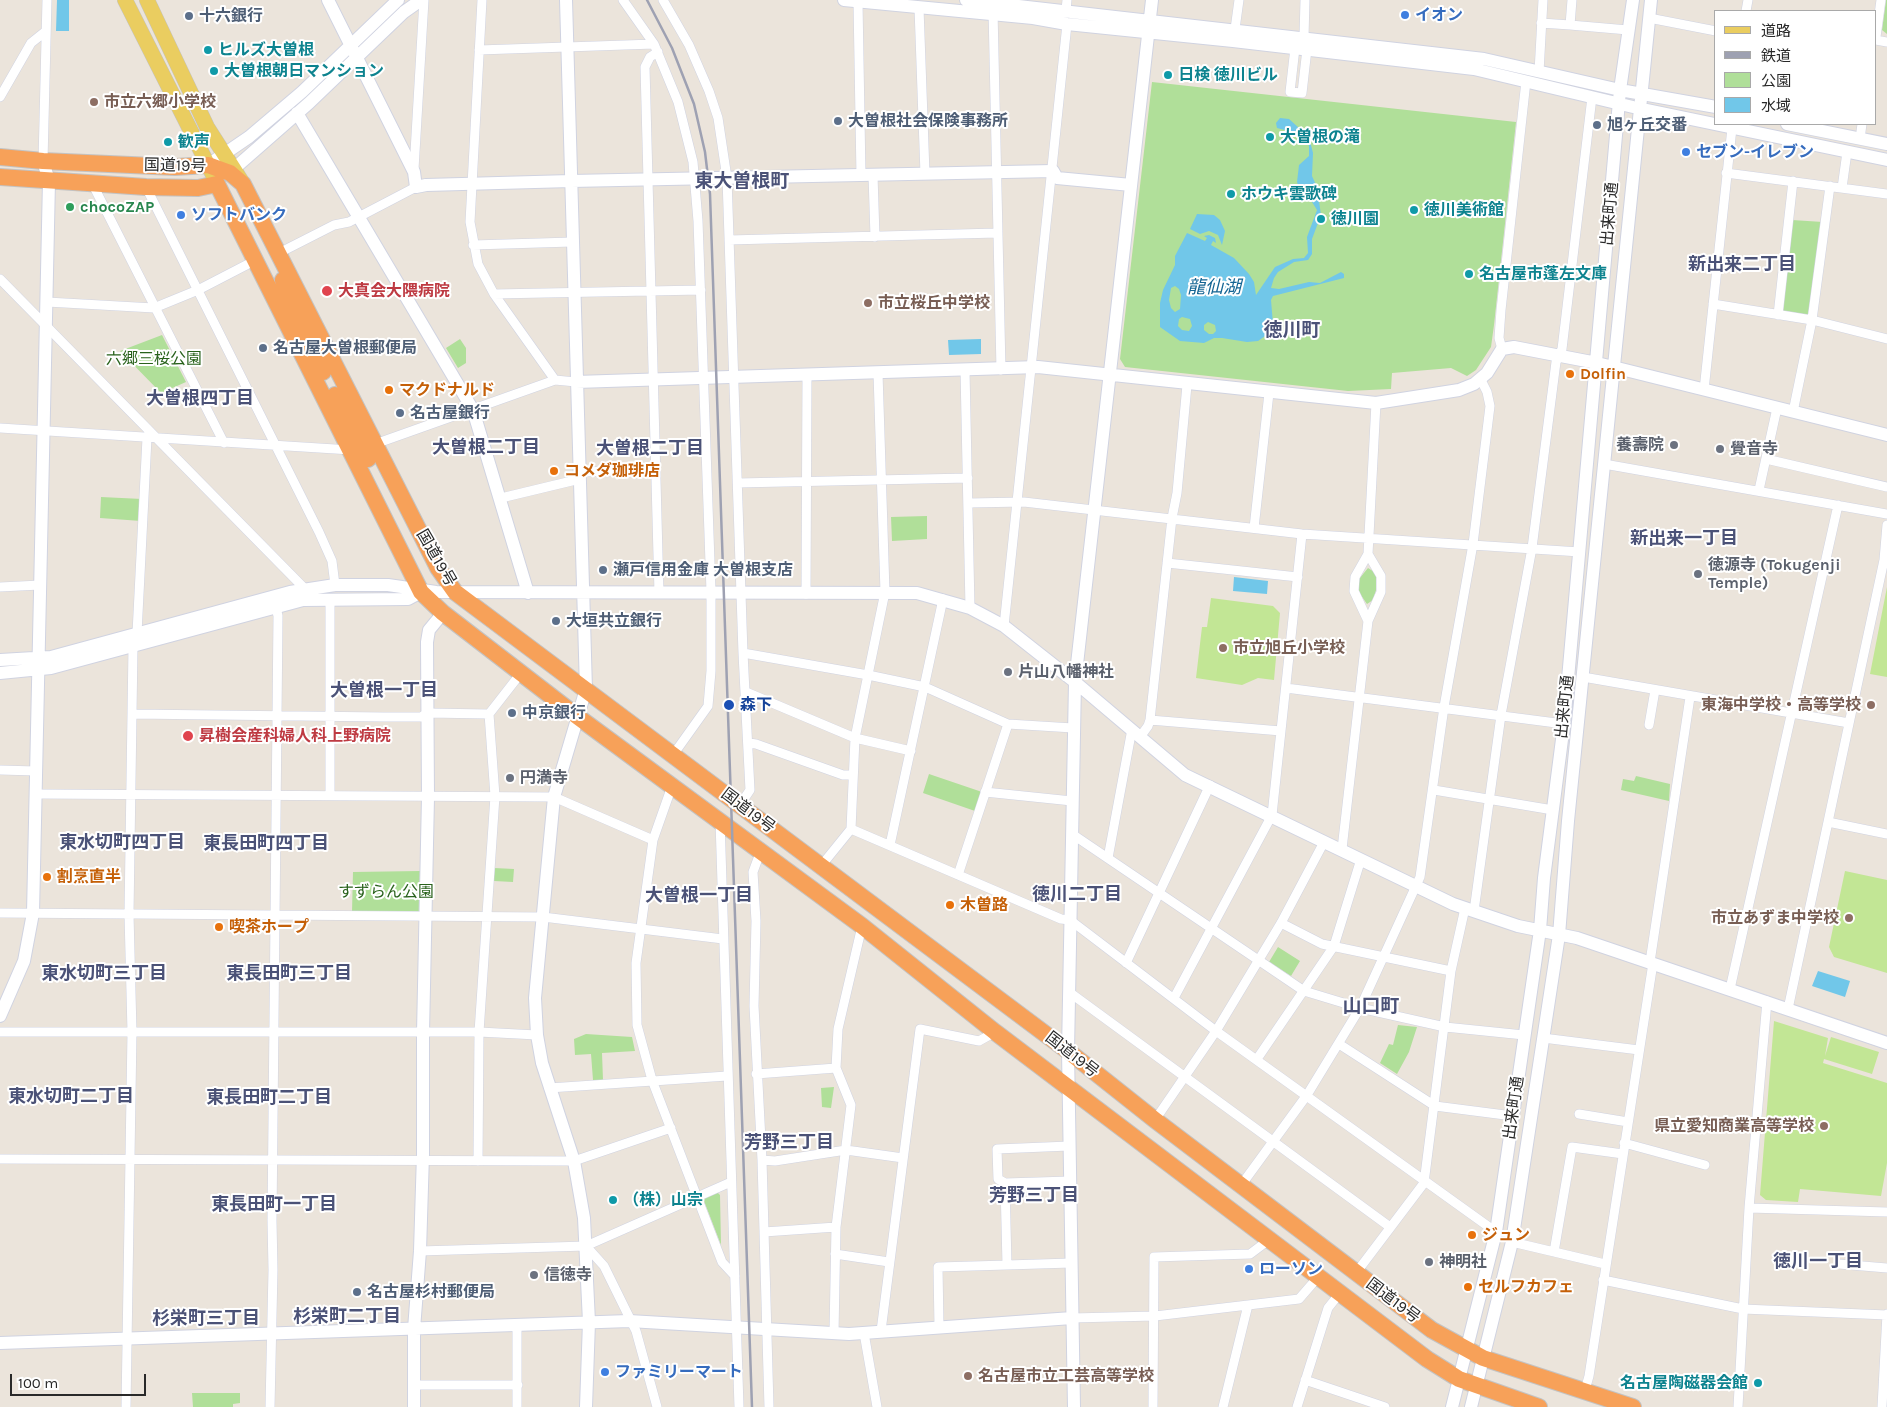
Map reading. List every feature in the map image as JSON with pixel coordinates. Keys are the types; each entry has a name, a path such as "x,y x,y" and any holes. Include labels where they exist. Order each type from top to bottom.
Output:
{"highway":[{"name":"国道19号","path":"0,157 43,161 175,167 208,165 232,171 243,184 279,253 438,568 456,592 1068,1051 1155,1120 1242,1184 1432,1330 1483,1358 1633,1407"},
{"name":"国道19号","path":"0,177 146,187 198,188 217,184 420,592 520,673 720,821 760,853 862,926 995,1032 1428,1359 1459,1379 1539,1407"},
{"path":"198,188 213,195 231,209"},
{"path":"266,228 271,252 299,322 375,473"},
{"path":"301,352 309,357 332,390"}],"main road":[{"path":"125,0 217,184"},
{"path":"147,0 208,127 226,154 232,171"}],"street":[{"path":"0,1016 24,961 33,913 49,181 43,161 48,0"},
{"path":"328,0 414,172"},
{"path":"208,165 226,154 302,92 398,0"},
{"path":"217,184 357,59 404,12 422,0"},
{"path":"416,188 414,172 422,0"},
{"path":"482,0 470,222 473,245 478,264 494,294 555,380"},
{"path":"566,0 573,293 586,689 554,796 535,998 537,1035 549,1088 574,1161 580,1190 586,1246 588,1322 586,1407"},
{"path":"623,0 656,48 678,102 688,140 694,179 701,290 711,591 711,661 708,706 673,755"},
{"path":"663,0 685,38 709,91 718,118 726,178 738,483 742,653 746,692 750,790 740,805"},
{"path":"844,0 919,8 1067,5 1148,27 1302,45 1474,69 1619,104 1714,124"},
{"path":"966,0 1067,24 1235,29 1302,45 1484,59 1620,90 1714,107"},
{"path":"1074,1407 1068,1051 1075,682 1152,0"},
{"path":"1235,29 1239,0"},
{"path":"1302,45 1305,0"},
{"path":"1539,72 1543,0"},
{"path":"1570,25 1572,0"},
{"name":"出来町通","path":"1452,1407 1496,1232 1540,930 1564,724 1620,90 1633,0"},
{"name":"出来町通","path":"1471,1407 1512,1242 1559,934 1613,369 1651,0"},
{"path":"1877,31 1881,0"},
{"path":"858,2 867,176 875,237"},
{"path":"993,6 1001,370"},
{"path":"919,8 925,174"},
{"path":"1649,18 1714,31"},
{"path":"1541,23 1628,30"},
{"path":"1004,626 1067,24"},
{"path":"0,97 31,43 46,31"},
{"path":"479,50 568,46 656,48"},
{"path":"656,48 645,67 659,593"},
{"path":"1502,349 1499,338 1501,310 1526,81"},
{"path":"1356,1273 1424,1183 1451,971 1470,910 1490,800 1501,715 1532,548 1559,355 1563,339 1592,96"},
{"path":"297,113 473,410 528,593"},
{"path":"1718,125 1887,160"},
{"path":"1792,125 1887,144"},
{"path":"1860,138 1862,125"},
{"path":"1704,390 1732,128"},
{"path":"1842,188 1847,152"},
{"path":"1053,171 1057,178 1131,185"},
{"path":"279,253 334,224 358,217 416,188 426,185 1053,171"},
{"path":"1726,173 1887,194"},
{"path":"1778,315 1793,181"},
{"path":"92,183 224,443"},
{"path":"1793,412 1812,320 1830,186"},
{"path":"146,187 330,555 335,573 335,585"},
{"path":"729,240 998,233"},
{"path":"473,245 572,242"},
{"path":"47,302 154,308 198,290 254,261"},
{"path":"0,280 151,438 305,589"},
{"path":"494,294 701,290"},
{"path":"1713,304 1812,320 1887,340"},
{"path":"375,444 555,380 576,382 704,379 1031,368 1376,403 1458,390 1481,380 1502,349 1508,347 1521,347 1597,363 1613,369 1887,435"},
{"path":"965,370 970,608"},
{"path":"821,866 851,829 855,738 885,592 878,373"},
{"path":"806,594 807,375"},
{"path":"1242,1184 1307,1094 1360,1008 1420,877 1434,790 1444,707 1473,544 1490,406 1487,392 1481,380"},
{"path":"1108,858 1136,733 1148,726 1150,720 1172,518 1177,493 1187,384"},
{"path":"1254,528 1269,393"},
{"path":"1368,621 1354,591 1355,577 1368,554 1376,403"},
{"path":"1759,490 1777,408"},
{"path":"0,428 351,450"},
{"path":"137,633 151,438"},
{"path":"1766,459 1887,487"},
{"path":"1604,464 1887,514"},
{"path":"501,498 580,476 655,470"},
{"path":"738,483 968,478"},
{"path":"969,503 1017,502 1302,534 1580,552"},
{"path":"1730,989 1838,505"},
{"path":"1788,1009 1884,560 1887,525"},
{"path":"1174,998 1272,816 1302,534"},
{"path":"1342,849 1368,621 1381,592 1381,576 1368,554"},
{"path":"1167,563 1298,577"},
{"path":"0,587 40,585"},
{"path":"0,660 38,665 51,657 137,633 305,589 335,585 388,585 420,592 659,593 711,591 806,594 918,593 970,608 1004,626 1075,682 1186,775 1416,886 1470,910 1559,934 1651,963 1887,1043"},
{"path":"0,672 133,647 303,600 408,599 420,592"},
{"path":"330,599 330,795"},
{"path":"890,845 943,599"},
{"path":"270,1407 278,616 276,607"},
{"path":"414,1407 414,1329 420,1251 422,1033 426,916 428,797 427,642 429,630 443,612"},
{"path":"126,1407 132,1032 129,914 133,647"},
{"path":"742,653 868,674 925,687 1008,724 1073,728"},
{"path":"478,1161 479,1032 495,796 489,714 520,673"},
{"path":"1583,677 1849,723"},
{"path":"1286,688 1564,724"},
{"path":"1649,725 1655,690"},
{"path":"746,692 855,738 911,751"},
{"path":"1585,1390 1589,1376 1639,1050 1690,697"},
{"path":"133,714 421,717 428,713 489,714"},
{"path":"1150,720 1281,731"},
{"path":"958,875 1008,724"},
{"path":"748,744 756,744 843,774 853,775"},
{"path":"0,770 36,771"},
{"path":"672,786 653,840 640,928 636,963 636,1005 641,1046 652,1080 722,1262 735,1276"},
{"path":"1126,963 1210,786"},
{"path":"1434,790 1553,810"},
{"path":"985,792 1072,801"},
{"path":"36,794 554,796 653,840"},
{"path":"720,821 739,1407"},
{"path":"1828,822 1887,834"},
{"path":"851,829 1061,919 1070,920 1216,1031 1307,1094 1424,1183 1496,1232"},
{"path":"1072,834 1304,992 1360,1008 1445,1027 1524,1035"},
{"path":"1155,1120 1216,1031 1281,923 1324,842"},
{"path":"760,853 753,872 756,1074 762,1160 765,1329 769,1407"},
{"path":"1257,1059 1334,946 1361,859"},
{"path":"0,913 543,917 723,939"},
{"path":"1281,923 1322,944 1451,971"},
{"path":"834,1333 836,1227 851,1105 836,1068 838,1029 862,926"},
{"path":"1069,992 1390,1227"},
{"path":"1738,1407 1749,1208 1767,1002"},
{"path":"880,1331 920,1028 979,1041 995,1032"},
{"path":"0,1032 479,1032 537,1035"},
{"path":"1544,1038 1639,1050"},
{"path":"1338,1044 1435,1106 1513,1116"},
{"path":"756,1074 836,1068"},
{"path":"549,1088 727,1076"},
{"path":"1579,1114 1628,1122"},
{"path":"0,1159 574,1161 671,1128"},
{"path":"1624,1143 1704,1165"},
{"path":"1069,1146 997,1149 998,1179 1005,1183 1070,1181"},
{"path":"1554,1252 1572,1147 1623,1154"},
{"path":"762,1160 775,1161 846,1150 903,1158"},
{"path":"420,1251 586,1246 731,1182"},
{"path":"1005,1183 1007,1265"},
{"path":"1749,1208 1887,1212"},
{"path":"764,1232 836,1227"},
{"path":"1153,1407 1154,1258 1250,1254 1270,1239"},
{"path":"1512,1242 1605,1264"},
{"path":"586,1246 604,1266 629,1321 636,1330 657,1407"},
{"path":"835,1254 889,1262"},
{"path":"940,1327 938,1267 1071,1264"},
{"path":"1839,1264 1887,1268"},
{"path":"0,1343 629,1321 834,1333 864,1333 1072,1318 1155,1316 1299,1299 1319,1276"},
{"path":"1603,1280 1743,1309 1887,1315 1882,1407"},
{"path":"1297,1407 1328,1308 1340,1293"},
{"path":"1223,1407 1248,1305"},
{"path":"517,1325 517,1407"},
{"path":"864,1333 877,1407"},
{"path":"1305,1380 1384,1407"},
{"path":"414,1385 518,1385"}],"green space":[{"path":"1887,0 1887,34 1882,30"},
{"name":"徳川園","path":"1152,82 1516,122 1491,347 1476,370 1467,376 1451,368 1392,373 1391,389 1348,391 1125,367 1120,359"},
{"path":"1792,220 1823,222 1811,313 1807,315 1784,311 1781,308"},
{"name":"六郷三桜公園","path":"162,335 186,382 161,393 120,351"},
{"path":"460,339 466,348 466,363 458,368 446,348"},
{"path":"101,497 142,499 141,521 100,518"},
{"path":"927,516 927,539 892,541 891,517"},
{"path":"1368,568 1376,573 1377,587 1373,600 1367,604 1358,591 1359,579"},
{"path":"1887,587 1887,677 1870,674"},
{"path":"1211,598 1273,606 1280,613 1274,680 1258,678 1242,685 1196,678 1202,627 1207,627"},
{"path":"929,774 982,792 975,811 923,793"},
{"path":"1636,776 1670,784 1669,801 1621,790 1623,779 1634,781"},
{"path":"494,868 514,869 513,882 494,881"},
{"name":"すずらん公園","path":"420,871 419,913 352,912 353,872"},
{"path":"1845,871 1887,880 1887,973 1834,957 1829,947"},
{"path":"1278,947 1300,961 1291,976 1269,962"},
{"name":"県立愛知商業高等学校","path":"1774,1021 1828,1038 1825,1056 1831,1037 1879,1052 1872,1074 1824,1059 1823,1063 1887,1083 1887,1163 1881,1196 1800,1189 1798,1202 1766,1200 1760,1195"},
{"path":"1398,1025 1417,1027 1409,1052 1397,1074 1380,1063 1389,1044 1393,1045"},
{"path":"586,1034 632,1037 635,1051 602,1053 603,1080 593,1080 591,1054 575,1055 574,1039"},
{"path":"834,1087 831,1108 822,1107 821,1088"},
{"path":"717,1192 720,1195 721,1245 704,1201 705,1197"},
{"path":"192,1393 240,1393 240,1403 233,1404 233,1407 193,1407"}],"water":[{"path":"57,0 69,0 69,31 56,31"},
{"name":"龍仙湖","path":"1280,118 1289,119 1309,137 1313,153 1312,176 1317,187 1321,215 1312,239 1312,254 1308,260 1294,262 1278,272 1271,288 1279,289 1309,282 1320,283 1341,272 1344,274 1344,278 1273,296 1271,300 1273,324 1268,334 1258,341 1247,342 1214,338 1204,343 1180,341 1160,327 1160,303 1163,290 1175,265 1175,256 1187,233 1205,241 1207,238 1204,236 1209,235 1215,238 1216,243 1213,241 1211,245 1234,258 1249,274 1254,282 1256,295 1275,267 1293,259 1304,258 1308,253 1307,237 1317,210 1312,202 1301,193 1297,182 1299,165 1309,156 1309,146 1300,134 1277,128 1276,123","holes":["1175,286 1179,289 1181,295 1180,309 1175,312 1171,308 1169,300 1171,288","1182,317 1190,319 1192,326 1189,331 1182,330 1178,326 1179,319","1208,322 1215,325 1216,331 1213,334 1209,334 1204,330 1204,325"]},
{"path":"1197,214 1214,215 1220,220 1225,231 1222,245 1218,235 1209,231 1200,234 1190,229"},
{"path":"981,339 981,354 949,355 948,340"},
{"path":"1234,577 1268,581 1267,594 1233,591"},
{"path":"1818,971 1850,981 1845,997 1812,986"}],"railway":[{"path":"647,0 672,48 694,104 705,152 710,194 752,1407"}],"place":[{"name":"イオン","path":"1405,15"},
{"name":"十六銀行","path":"189,16"},
{"name":"ヒルズ大曽根","path":"208,50"},
{"name":"大曽根朝日マンション","path":"214,71"},
{"name":"日検 徳川ビル","path":"1168,75"},
{"name":"市立六郷小学校","path":"94,102"},
{"name":"大曽根社会保険事務所","path":"838,121"},
{"name":"旭ヶ丘交番","path":"1597,125"},
{"name":"大曽根の滝","path":"1270,137"},
{"name":"歓声","path":"168,142"},
{"name":"セブン-イレブン","path":"1686,152"},
{"name":"ホウキ雲歌碑","path":"1231,194"},
{"name":"chocoZAP","path":"70,207"},
{"name":"徳川美術館","path":"1414,210"},
{"name":"ソフトバンク","path":"181,215"},
{"name":"徳川園","path":"1321,219"},
{"name":"名古屋市蓬左文庫","path":"1469,274"},
{"name":"大真会大隈病院","path":"327,291"},
{"name":"市立桜丘中学校","path":"868,303"},
{"name":"名古屋大曽根郵便局","path":"263,348"},
{"name":"Dolfin","path":"1570,374"},
{"name":"マクドナルド","path":"389,390"},
{"name":"名古屋銀行","path":"400,413"},
{"name":"養壽院","path":"1674,445"},
{"name":"覺音寺","path":"1720,449"},
{"name":"コメダ珈琲店","path":"554,471"},
{"name":"瀬戸信用金庫 大曽根支店","path":"603,570"},
{"name":"徳源寺 (Tokugenji Temple)","path":"1698,574"},
{"name":"大垣共立銀行","path":"556,621"},
{"name":"市立旭丘小学校","path":"1223,648"},
{"name":"片山八幡神社","path":"1008,672"},
{"name":"森下","path":"729,705"},
{"name":"東海中学校・高等学校","path":"1871,705"},
{"name":"中京銀行","path":"512,713"},
{"name":"昇樹会産科婦人科上野病院","path":"188,736"},
{"name":"円満寺","path":"510,778"},
{"name":"割烹直半","path":"47,877"},
{"name":"木曽路","path":"950,905"},
{"name":"市立あずま中学校","path":"1849,918"},
{"name":"喫茶ホープ","path":"219,927"},
{"name":"県立愛知商業高等学校","path":"1824,1126"},
{"name":"（株）山宗","path":"613,1200"},
{"name":"ジュン","path":"1472,1235"},
{"name":"神明社","path":"1429,1262"},
{"name":"ローソン","path":"1249,1269"},
{"name":"信徳寺","path":"534,1275"},
{"name":"セルフカフェ","path":"1468,1287"},
{"name":"名古屋杉村郵便局","path":"357,1292"},
{"name":"ファミリーマート","path":"605,1372"},
{"name":"名古屋市立工芸高等学校","path":"968,1376"},
{"name":"名古屋陶磁器会館","path":"1758,1383"}],"district":[{"name":"東大曽根町","path":"742,182"},
{"name":"新出来二丁目","path":"1742,265"},
{"name":"徳川町","path":"1292,331"},
{"name":"大曽根四丁目","path":"200,399"},
{"name":"大曽根二丁目","path":"486,448"},
{"name":"大曽根二丁目","path":"650,449"},
{"name":"新出来一丁目","path":"1684,539"},
{"name":"大曽根一丁目","path":"384,691"},
{"name":"東水切町四丁目","path":"122,843"},
{"name":"東長田町四丁目","path":"266,844"},
{"name":"徳川二丁目","path":"1077,895"},
{"name":"大曽根一丁目","path":"699,896"},
{"name":"東水切町三丁目","path":"104,974"},
{"name":"東長田町三丁目","path":"289,974"},
{"name":"山口町","path":"1371,1007"},
{"name":"東水切町二丁目","path":"71,1097"},
{"name":"東長田町二丁目","path":"269,1098"},
{"name":"芳野三丁目","path":"789,1143"},
{"name":"芳野三丁目","path":"1034,1196"},
{"name":"東長田町一丁目","path":"274,1205"},
{"name":"徳川一丁目","path":"1818,1262"},
{"name":"杉栄町二丁目","path":"347,1317"},
{"name":"杉栄町三丁目","path":"206,1319"}]}
